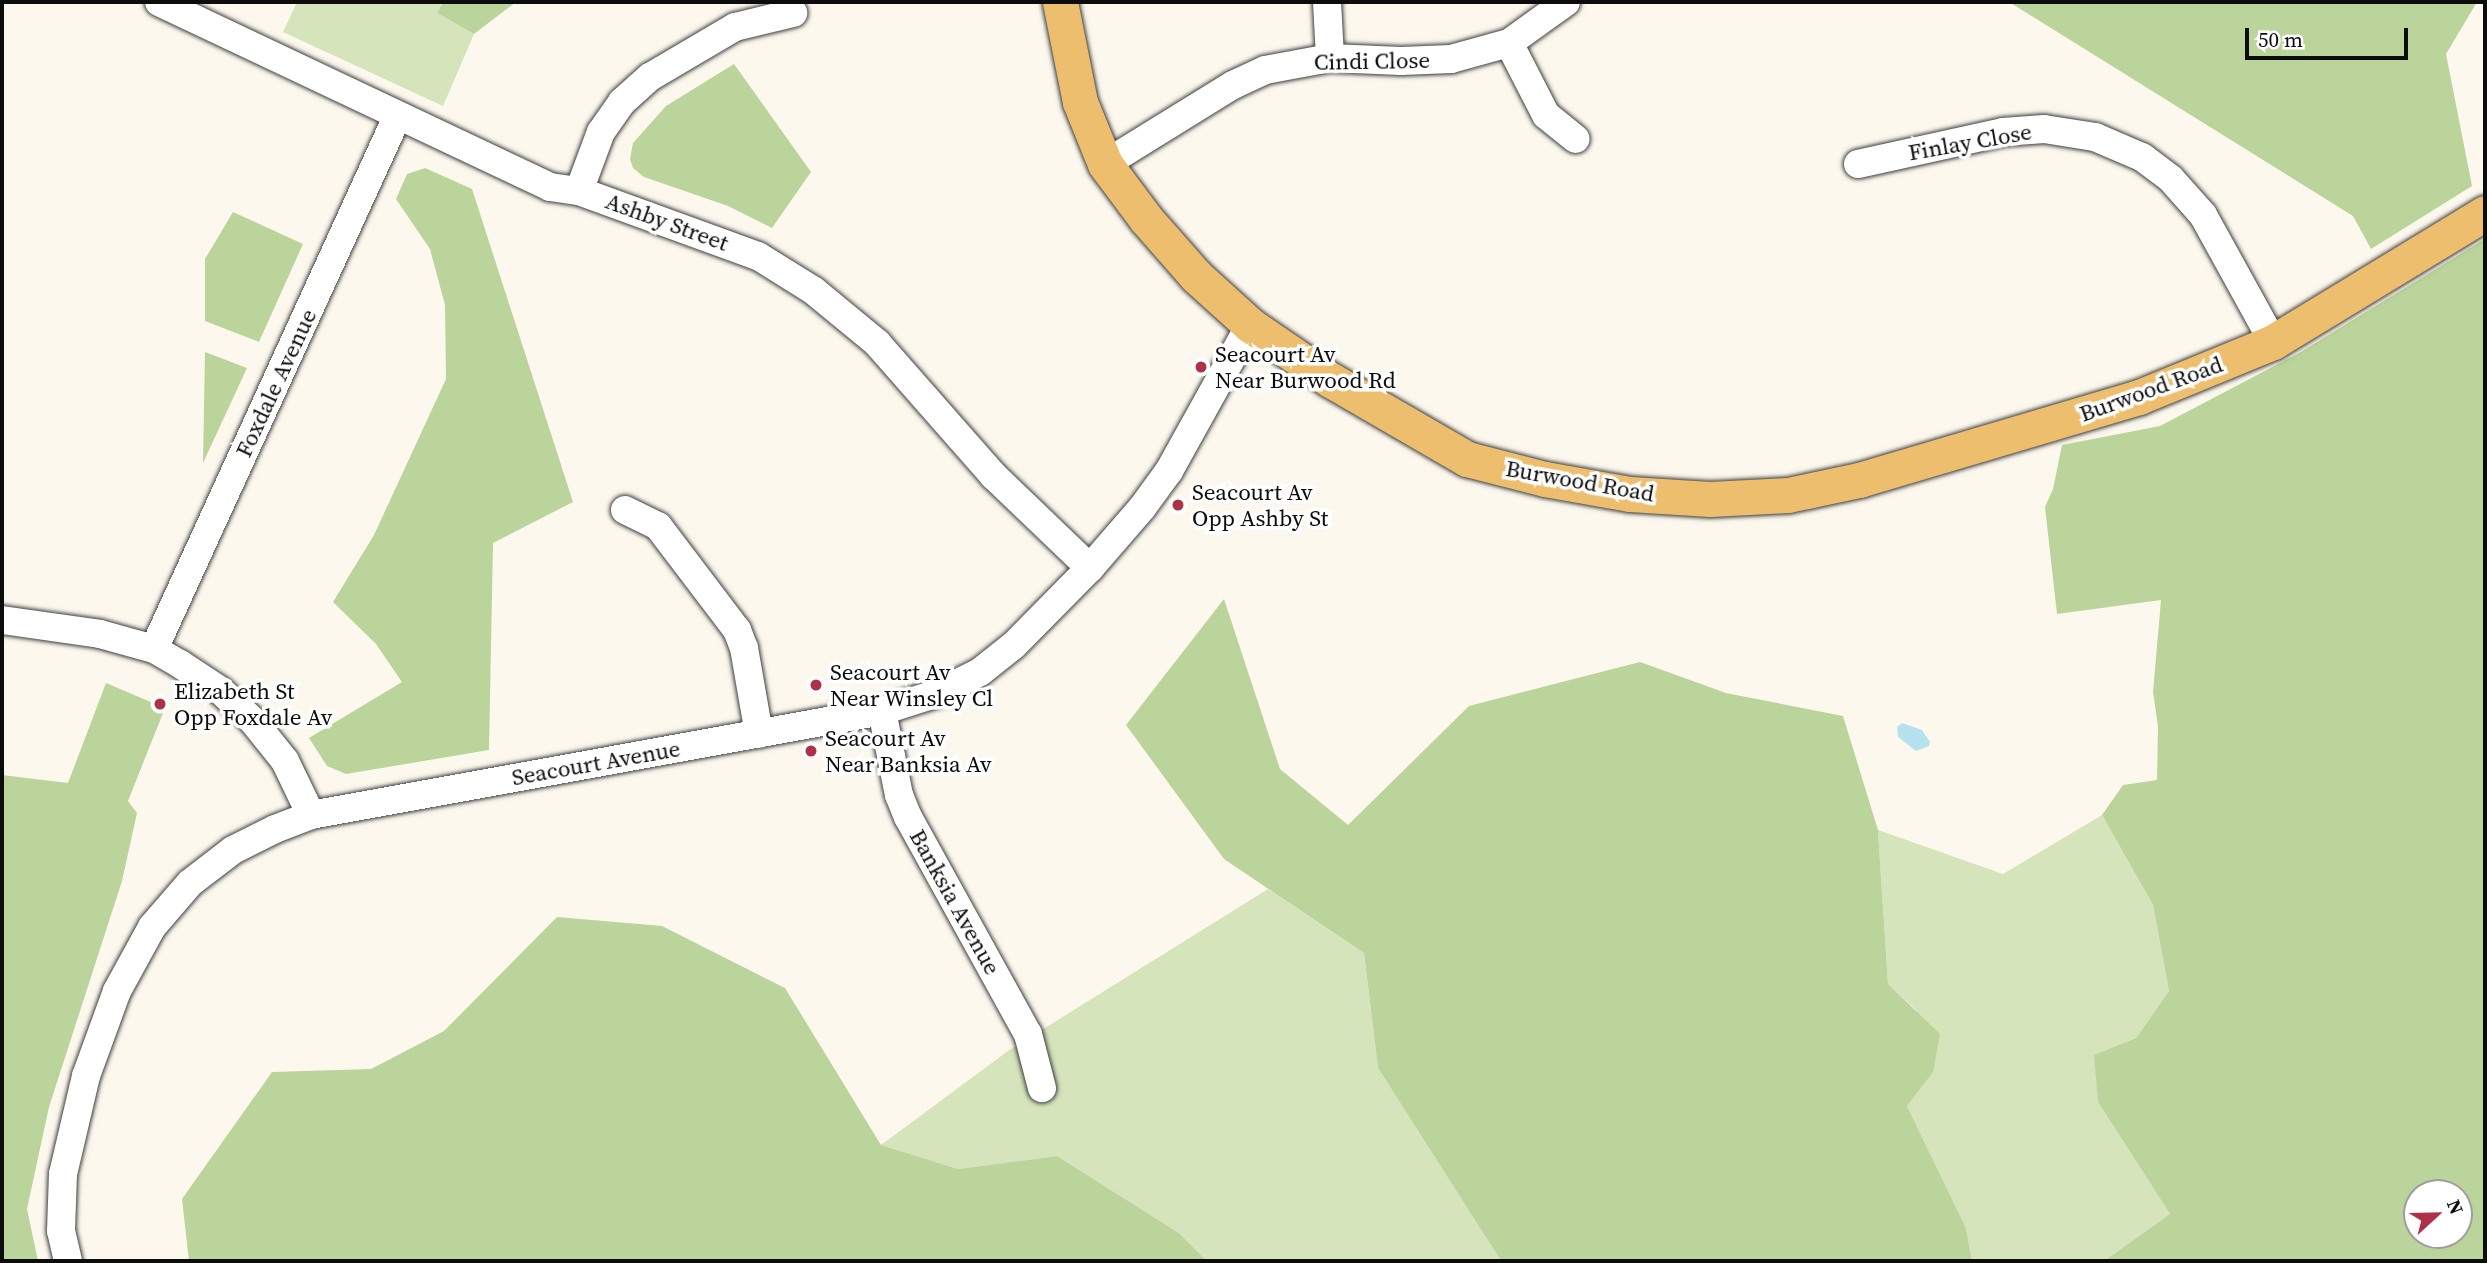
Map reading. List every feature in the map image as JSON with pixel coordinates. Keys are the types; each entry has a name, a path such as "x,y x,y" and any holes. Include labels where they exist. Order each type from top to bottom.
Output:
{"main road":[{"name":"Burwood Road","path":"1060,2 1080,103 1105,164 1146,219 1196,276 1251,325 1329,379 1467,459 1545,479 1630,494 1710,499 1788,495 1859,480 2139,397 2273,342 2485,213"}],"street":[{"name":"Ashby Street","path":"159,2 397,117 550,187 579,191 758,256 814,291 877,343 994,476 1090,568"},
{"path":"1327,2 1330,58"},
{"name":"Cindi Close","path":"1105,164 1233,85 1265,70 1330,58 1401,61 1451,59 1509,43 1566,2"},
{"path":"579,191 601,132 622,102 650,77 735,27 793,13"},
{"path":"1509,43 1546,115 1576,139"},
{"name":"Foxdale Avenue","path":"154,649 397,117"},
{"name":"Finlay Close","path":"1858,164 2003,132 2044,129 2095,137 2141,158 2171,179 2203,215 2273,342"},
{"name":"Seacourt Avenue","path":"68,1261 61,1231 63,1174 86,1076 117,991 152,927 190,883 233,850 275,828 311,815 882,711 938,693 980,672 1014,645 1090,568 1142,508 1169,471 1251,325"},
{"path":"625,510 658,526 737,629 744,648 759,734"},
{"path":"2,620 100,634 154,649 221,691 253,721 285,761 311,815"},
{"name":"Banksia Avenue","path":"882,711 898,795 918,838 1028,1034 1042,1088"}],"green space":[{"path":"297,2 443,2 437,13 474,34 443,106 283,32"},
{"path":"443,2 516,2 474,34 437,13"},
{"path":"2009,2 2477,2 2446,54 2472,186 2371,249 2353,216"},
{"path":"734,64 811,172 772,228 728,206 644,177 633,168 630,159 633,143 666,106"},
{"path":"425,168 472,189 573,502 493,543 489,750 346,774 327,766 309,738 402,682 376,644 333,602 374,535 446,379 445,305 430,249 396,199 407,174"},
{"path":"233,212 303,244 259,342 205,321 205,259"},
{"path":"2485,239 2485,1261 2104,1261 2170,1214 2098,1102 2094,1055 2136,1038 2169,991 2153,905 2102,815 2123,785 2157,780 2158,726 2153,692 2161,600 2057,614 2045,507 2053,489 2062,445 2160,426 2299,353"},
{"path":"205,352 247,368 203,463"},
{"path":"1224,599 1280,769 1348,825 1469,706 1640,662 1726,693 1843,716 1878,830 1888,984 1940,1034 1933,1072 1907,1106 1966,1228 1972,1261 1501,1261 1378,1068 1364,953 1224,859 1126,725"},
{"path":"106,683 165,708 128,801 137,813 122,881 49,1107 27,1209 38,1261 2,1261 2,775 68,783"},
{"path":"2102,815 2153,905 2169,991 2136,1038 2095,1055 2098,1102 2170,1214 2104,1261 1972,1261 1966,1228 1907,1106 1932,1072 1916,1010 1888,984 1878,830 2003,874"},
{"path":"1268,889 1364,953 1378,1068 1501,1261 1207,1261 1179,1233 1057,1156 958,1169 881,1145 1008,1051"},
{"path":"557,917 662,926 785,988 881,1145 958,1169 1057,1156 1179,1233 1207,1261 189,1261 182,1199 272,1072 371,1069 444,1031"}],"water":[{"path":"1902,723 1922,730 1930,742 1929,746 1916,751 1898,737 1897,727"}],"place":[{"name":"Seacourt Av Near Burwood Rd","path":"1201,367"},
{"name":"Seacourt Av Opp Ashby St","path":"1178,505"},
{"name":"Seacourt Av Near Winsley Cl","path":"816,685"},
{"name":"Elizabeth St Opp Foxdale Av","path":"160,704"},
{"name":"Seacourt Av Near Banksia Av","path":"811,751"}]}
